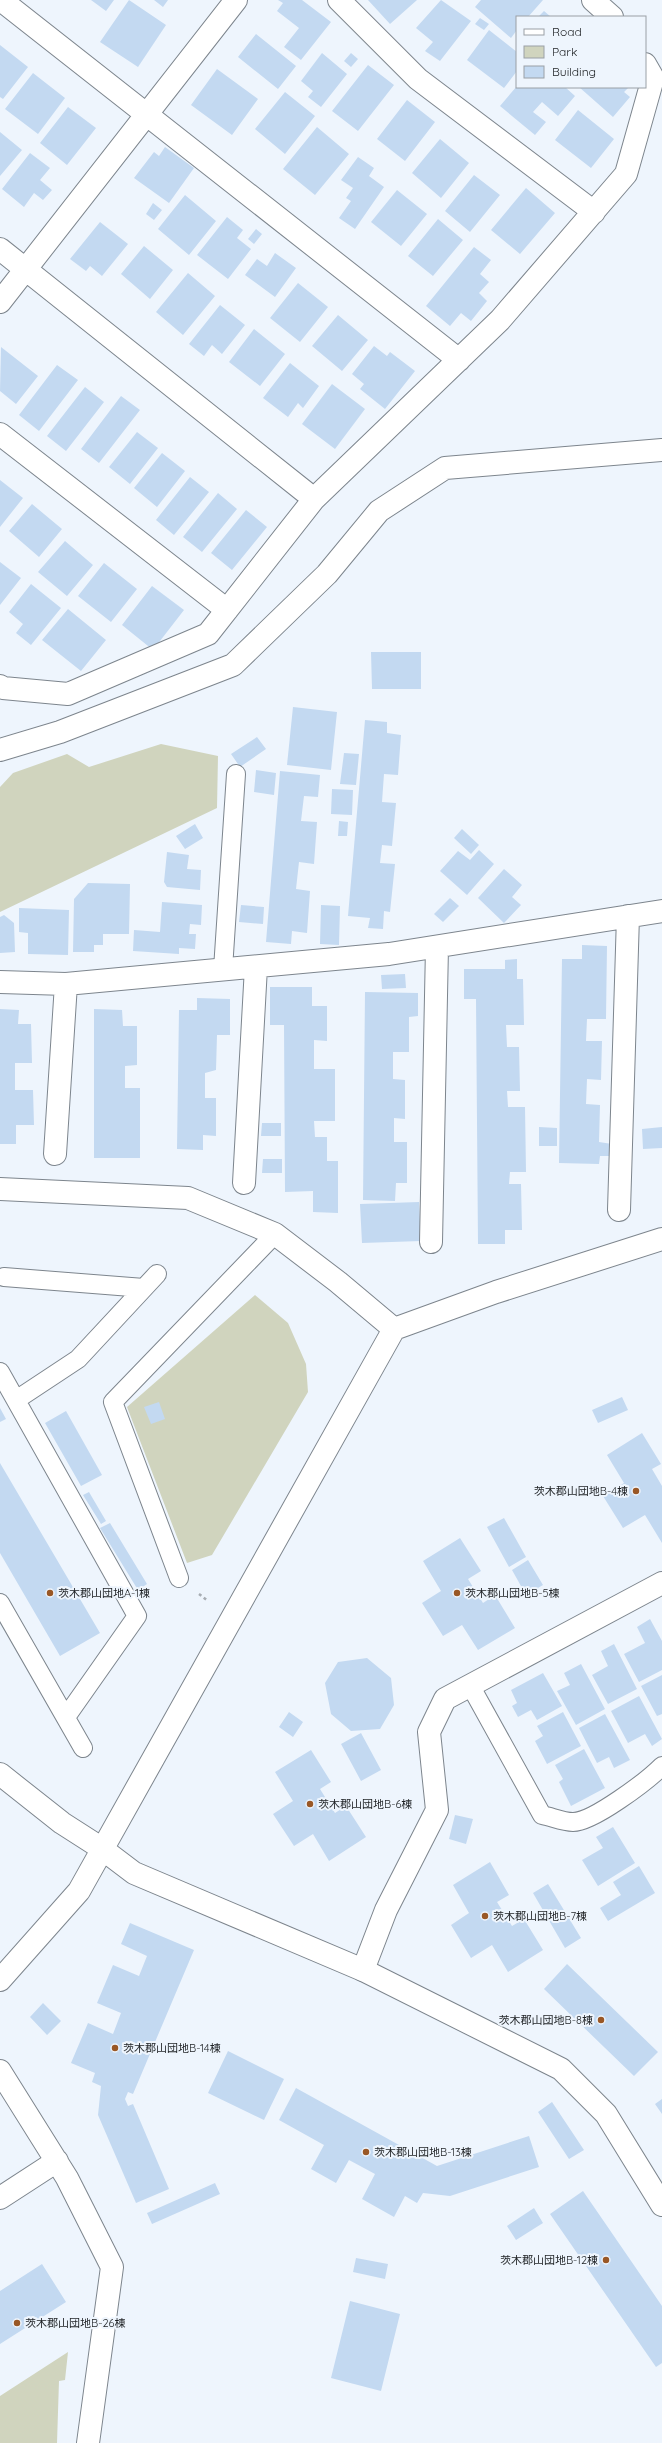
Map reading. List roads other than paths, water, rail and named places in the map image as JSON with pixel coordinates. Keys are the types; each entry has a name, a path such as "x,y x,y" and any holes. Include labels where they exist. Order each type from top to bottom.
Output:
{"street":[{"path":"1,0 148,114 458,360"},
{"path":"0,302 236,0"},
{"path":"339,0 418,79 594,212"},
{"path":"593,0 611,16"},
{"path":"0,686 3,688 68,694 208,634 314,499 500,320 626,174 653,78 646,66"},
{"path":"0,249 314,499"},
{"path":"0,434 227,610"},
{"path":"0,750 60,732 233,665 327,574 379,511 445,468 662,450"},
{"path":"0,982 66,984 389,954 662,911"},
{"path":"619,1210 628,916"},
{"path":"431,1242 437,947"},
{"path":"244,1183 256,967"},
{"path":"55,1154 66,984"},
{"path":"0,1188 188,1198 274,1234 338,1282 394,1329"},
{"path":"0,1980 79,1891 101,1848 394,1329 496,1292 662,1239"},
{"path":"363,1970 386,1910 438,1810 429,1732 445,1699 662,1583"},
{"path":"0,1774 62,1823 101,1848 134,1873 363,1970 561,2069 606,2114 662,2205"},
{"path":"0,2071 57,2161 112,2267 88,2443"},
{"path":"0,2198 57,2161"}],"lane":[{"path":"223,969 236,774"},
{"path":"179,1578 113,1402 274,1234"},
{"path":"16,1400 78,1359 157,1274"},
{"path":"4,1277 144,1288"},
{"path":"0,1372 137,1616 66,1717"},
{"path":"0,1603 83,1748"},
{"path":"470,1685 542,1815 574,1822 604,1809 644,1783 662,1766"}],"place":[{"name":"茨木郡山団地B-4棟","path":"636,1491"},
{"name":"茨木郡山団地A-1棟","path":"50,1593"},
{"name":"茨木郡山団地B-5棟","path":"457,1593"},
{"name":"茨木郡山団地B-6棟","path":"310,1804"},
{"name":"茨木郡山団地B-7棟","path":"485,1916"},
{"name":"茨木郡山団地B-8棟","path":"601,2020"},
{"name":"茨木郡山団地B-14棟","path":"115,2048"},
{"name":"茨木郡山団地B-13棟","path":"366,2152"},
{"name":"茨木郡山団地B-12棟","path":"606,2260"},
{"name":"茨木郡山団地B-26棟","path":"17,2323"}]}
